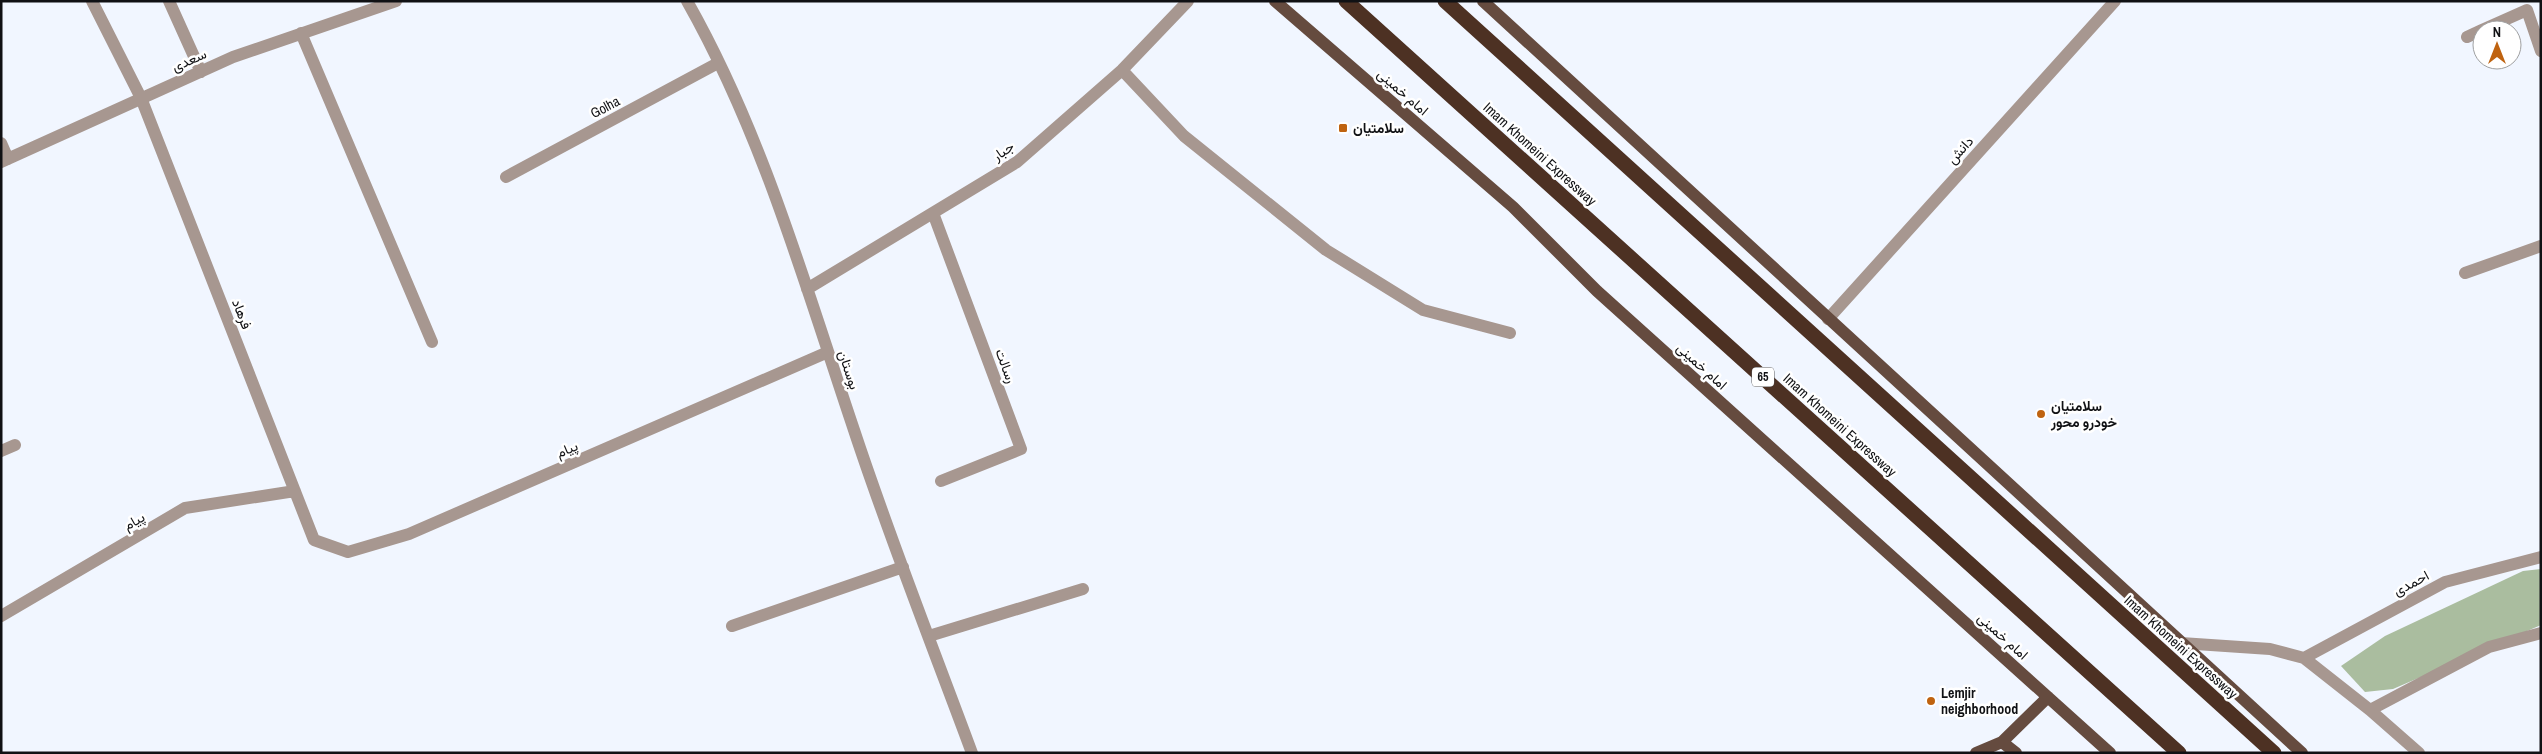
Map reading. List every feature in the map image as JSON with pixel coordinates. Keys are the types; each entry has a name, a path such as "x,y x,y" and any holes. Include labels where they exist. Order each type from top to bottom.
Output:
{"highway":[{"name":"Imam Khomeini Expressway","path":"1346,1 2179,753"},
{"name":"Imam Khomeini Expressway","path":"1445,1 2274,753"}],"main road":[{"name":"امام خمینی","path":"1275,1 1513,207 1597,291 2110,753"},
{"path":"1483,1 2302,753"},
{"path":"1976,753 2002,742 2048,697"},
{"path":"2002,742 2016,753"}],"street":[{"name":"فرهاد","path":"92,1 141,98 314,540"},
{"path":"169,1 201,72"},
{"name":"سعدی","path":"5,160 233,56 396,1"},
{"name":"بوستان","path":"687,1 718,62 768,173 903,567 972,753"},
{"name":"جبار","path":"807,289 1016,162 1122,70 1188,1"},
{"name":"دانش","path":"1828,319 2114,1"},
{"path":"2504,20 2527,10 2541,51"},
{"path":"301,33 432,342"},
{"path":"2467,37 2472,35"},
{"name":"Golha","path":"506,177 718,62"},
{"path":"1122,70 1184,136 1326,250 1423,310 1510,333"},
{"path":"1,143 5,160"},
{"name":"رسالت","path":"933,213 1021,449 941,481"},
{"path":"2465,273 2541,246"},
{"name":"پیام","path":"314,540 348,552 409,534 828,352"},
{"path":"1,451 15,445"},
{"name":"پیام","path":"1,616 185,508 295,491"},
{"name":"احمدی","path":"2304,658 2445,582 2541,557"},
{"path":"732,626 903,567"},
{"path":"929,636 1083,589"},
{"path":"2370,710 2489,647 2541,632"},
{"path":"2181,643 2270,649 2304,658 2370,710 2419,753"}],"green space":[{"path":"2541,569 2541,625 2393,689 2365,692 2341,666 2385,636 2523,571"}],"place":[{"name":"سلامتیان","path":"1343,128"},
{"name":"سلامتیان خودرو محور","path":"2041,414"},
{"name":"Lemjir neighborhood","path":"1931,701"}]}
